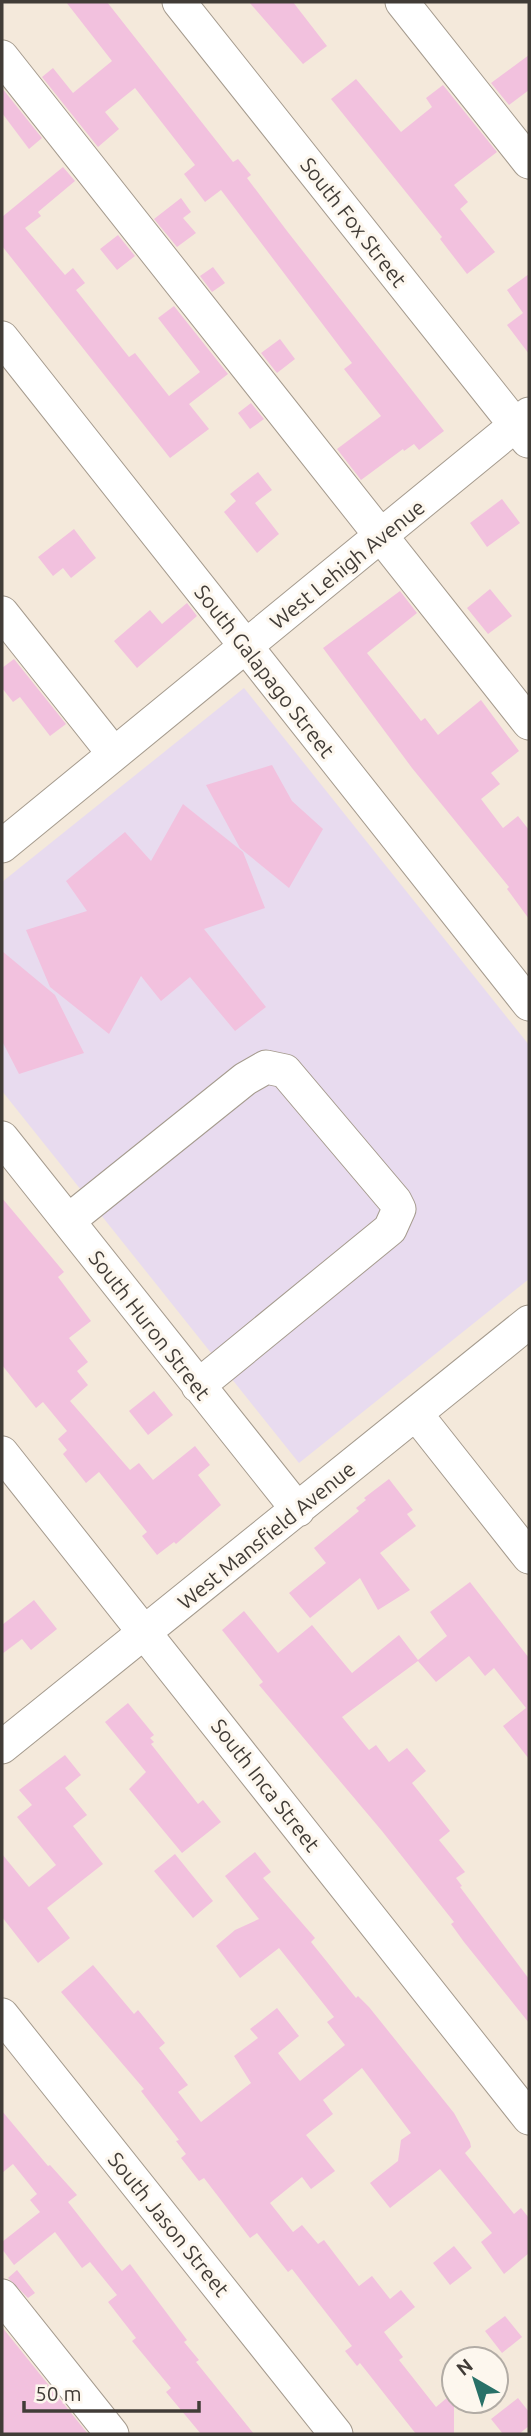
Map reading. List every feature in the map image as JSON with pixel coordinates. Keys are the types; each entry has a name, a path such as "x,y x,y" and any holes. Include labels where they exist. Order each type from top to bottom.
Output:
{"street":[{"name":"South Fox Street","path":"180,2 525,427"},
{"path":"402,2 529,162"},
{"path":"2,57 529,723"},
{"name":"South Galapago Street","path":"2,338 529,1004"},
{"name":"West Lehigh Avenue","path":"2,846 380,536 525,427"},
{"path":"2,614 114,754"},
{"path":"68,1221 245,1079 266,1066 285,1071 395,1201 398,1209 397,1220 390,1229 198,1386"},
{"name":"South Huron Street","path":"2,1139 298,1510"},
{"name":"West Mansfield Avenue","path":"2,1747 529,1322"},
{"path":"416,1414 529,1558"},
{"name":"South Inca Street","path":"2,1453 529,2118"},
{"name":"South Jason Street","path":"2,2015 336,2434"},
{"path":"2,2296 112,2434"}],"shaded area":[{"path":"244,688 529,1045 529,1279 299,1463 2,1091 2,882"}],"building":[{"path":"66,2 107,2 233,162 238,159 251,175 247,178 444,431 419,450 414,444 404,451 403,449 361,480 337,449 381,416 344,369 352,363 221,190 205,202 184,174 195,165 135,88 105,112 119,129 98,147 42,77 53,68 73,93 112,61"},
{"path":"249,2 293,2 327,46 303,64"},
{"path":"529,55 529,90 509,105 491,83"},
{"path":"356,79 401,132 432,107 426,98 443,85 497,152 454,185 468,202 460,209 495,252 467,274 440,239 442,237 331,99"},
{"path":"2,88 42,138 29,149 2,113"},
{"path":"63,167 75,181 38,212 41,216 25,228 65,275 73,268 85,283 76,290 129,357 135,353 169,396 200,372 158,318 174,306 228,374 189,404 209,429 170,458 2,246 2,217"},
{"path":"181,198 191,212 183,218 196,233 177,247 154,219"},
{"path":"118,235 135,256 117,270 100,249"},
{"path":"213,267 225,283 212,292 200,276"},
{"path":"529,274 529,354 507,325 523,313 507,290"},
{"path":"280,339 295,359 277,373 261,353"},
{"path":"251,403 264,419 250,429 238,413"},
{"path":"258,472 272,490 255,503 279,534 257,553 224,512 236,501 230,494"},
{"path":"502,499 520,523 487,547 470,523"},
{"path":"74,529 96,558 71,578 63,568 53,576 38,557"},
{"path":"490,589 512,616 488,634 467,608"},
{"path":"400,591 417,613 367,653 421,721 425,718 438,735 481,700 519,751 491,773 500,784 481,799 503,828 518,816 529,830 529,919 507,889 509,887 412,768 323,648"},
{"path":"187,603 197,616 137,668 114,641 150,610 162,624"},
{"path":"14,659 66,724 50,736 20,697 13,702 2,688 2,668"},
{"path":"272,765 292,801 323,829 289,888 240,848 206,785"},
{"path":"183,804 243,852 265,908 204,929 266,1007 235,1031 190,977 161,1001 141,976 109,1034 50,987 26,930 87,911 66,881 125,832 151,861"},
{"path":"2,951 55,995 84,1053 19,1074 2,1041"},
{"path":"2,1198 64,1272 58,1277 91,1321 69,1338 88,1362 77,1371 88,1385 70,1401 130,1470 139,1463 153,1480 195,1446 210,1465 198,1475 221,1505 176,1544 174,1542 157,1555 142,1536 147,1532 99,1472 86,1483 63,1454 67,1450 58,1439 67,1431 43,1402 36,1408 2,1365"},
{"path":"154,1391 173,1415 148,1435 129,1411"},
{"path":"389,1479 413,1510 407,1514 416,1526 380,1553 410,1590 378,1610 360,1578 310,1618 289,1593 326,1563 314,1548 359,1511 356,1508 366,1500 364,1498"},
{"path":"470,1582 529,1658 529,1759 503,1726 526,1708 494,1668 485,1676 469,1656 436,1682 418,1661 342,1717 369,1750 376,1745 389,1762 407,1748 426,1771 412,1783 450,1831 439,1840 465,1872 456,1878 462,1886 460,1887 529,1979 529,2023 464,1942 451,1924 454,1922 382,1831 259,1685 263,1682 222,1630 244,1611 278,1653 312,1625 352,1673 399,1635 418,1660 447,1636 430,1612"},
{"path":"34,1600 57,1629 31,1650 22,1639 2,1654 2,1625"},
{"path":"128,1703 154,1735 150,1738 154,1742 151,1744 198,1804 203,1800 221,1822 182,1853 129,1789 146,1772 105,1722"},
{"path":"65,1755 81,1775 65,1788 87,1815 73,1826 103,1864 47,1908 70,1938 38,1963 2,1917 2,1854 29,1887 56,1865 17,1817 32,1805 19,1790"},
{"path":"255,1852 271,1872 263,1878 315,1938 311,1942 356,1998 358,1996 369,2007 454,2113 470,2142 471,2147 465,2153 514,2214 521,2208 529,2218 529,2253 504,2274 481,2242 492,2233 440,2169 390,2208 370,2183 398,2161 401,2140 411,2133 362,2068 323,2100 333,2114 306,2135 335,2171 311,2189 302,2177 270,2203 293,2232 302,2225 318,2244 324,2240 359,2286 372,2276 390,2299 401,2290 415,2307 384,2332 403,2357 399,2360 436,2407 440,2404 440,2415 454,2415 454,2434 416,2434 360,2363 357,2366 345,2351 352,2346 292,2269 288,2272 257,2233 250,2238 204,2178 199,2181 181,2158 186,2154 176,2141 179,2140 141,2091 144,2089 61,1992 93,1965 134,2014 138,2010 165,2043 159,2048 188,2085 178,2092 201,2122 251,2083 234,2056 258,2038 250,2029 277,2008 299,2036 278,2053 300,2081 345,2045 327,2022 334,2017 279,1948 240,1978 216,1946 235,1930 259,1919 225,1876"},
{"path":"175,1854 213,1901 193,1918 154,1871"},
{"path":"2,2111 48,2166 50,2165 77,2195 68,2202 122,2271 130,2264 187,2340 184,2342 199,2360 196,2362 254,2434 201,2434 166,2392 171,2388 132,2341 136,2338 108,2302 117,2295 90,2262 82,2268 55,2232 14,2265 2,2249 2,2242 40,2212 30,2200 37,2194 13,2164 2,2173"},
{"path":"454,2246 472,2268 450,2285 433,2263"},
{"path":"17,2270 35,2293 28,2298 8,2278"},
{"path":"505,2316 522,2337 510,2347 496,2345 485,2331"},
{"path":"2,2327 88,2434 2,2434"},
{"path":"518,2398 529,2412 529,2426 519,2434 503,2434 491,2419 496,2415 510,2415 510,2404"}]}
